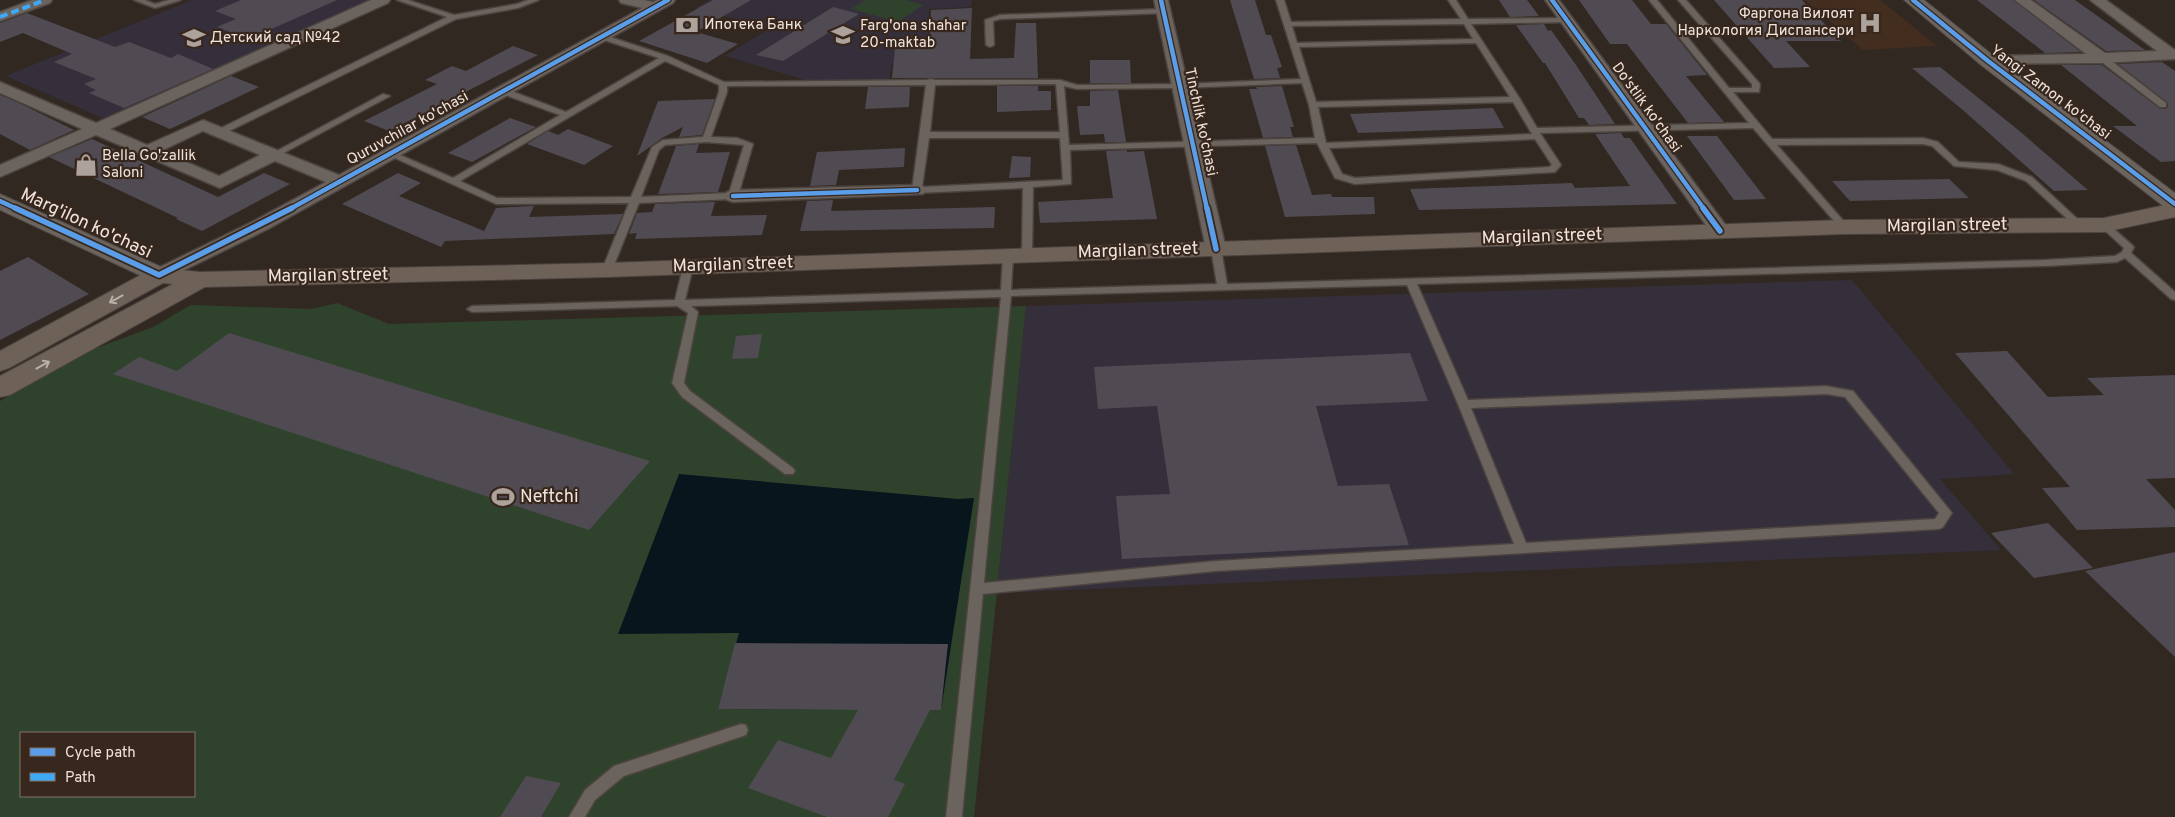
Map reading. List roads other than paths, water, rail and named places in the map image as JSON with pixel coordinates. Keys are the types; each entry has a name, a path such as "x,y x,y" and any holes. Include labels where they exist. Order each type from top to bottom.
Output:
{"main road":[{"name":"Margilan street","path":"159,275 200,280 607,270 1844,227 2079,225 2104,224 2175,210"},
{"name":"Quruvchilar ko'chasi","path":"0,362 159,275"},
{"path":"0,388 200,280"}],"street":[{"path":"0,17 44,0"},
{"path":"0,172 383,0"},
{"path":"626,0 661,4"},
{"name":"Do'stlik ko'chasi","path":"1552,0 1720,231"},
{"name":"Yangi Zamon ko'chasi","path":"1913,0 1988,61 2175,204"},
{"path":"2022,0 2102,58"},
{"path":"2097,0 2174,55"},
{"name":"Quruvchilar ko'chasi","path":"159,275 261,225 661,4"},
{"name":"Tinchlik ko'chasi","path":"1162,6 1216,249"},
{"path":"1988,61 2174,55"},
{"path":"0,87 220,183 275,154"},
{"path":"147,151 203,125 339,181"},
{"path":"733,196 917,190"},
{"name":"Marg'ilon ko'chasi","path":"0,201 159,275"}],"lane":[{"path":"138,0 155,6 177,0"},
{"path":"402,0 454,17"},
{"path":"220,132 454,17 518,6 535,0"},
{"path":"1280,0 1304,82 1313,105 1322,143 1338,176 1355,181 1552,170 1558,165 1535,134 1516,99 1452,0"},
{"path":"1653,0 1726,90 1844,227"},
{"path":"1682,0 1756,84 1756,90 1726,90"},
{"path":"990,45 989,20 1000,16 1162,6"},
{"path":"1288,24 1566,20"},
{"path":"601,36 665,58 723,84 931,81 1060,82 1077,87 1304,82"},
{"path":"1294,45 1478,41"},
{"path":"453,181 665,58"},
{"path":"2102,58 2163,105"},
{"path":"931,81 917,190 1068,182 1060,82"},
{"path":"706,140 723,92 723,84"},
{"path":"503,91 567,115"},
{"path":"275,154 386,96"},
{"path":"1313,105 1516,99"},
{"path":"1065,148 1192,144 1322,143 1756,125"},
{"path":"925,135 1065,135"},
{"path":"390,154 496,201 635,200 733,196 750,144 737,141 706,140 663,144 655,149 635,200 607,270"},
{"path":"1770,142 1935,144 1957,164 1998,167 2029,179 2079,225"},
{"path":"954,817 1006,293 1018,256 1028,185"},
{"path":"472,309 2045,264 2117,259 2126,254 2129,247 2104,224"},
{"path":"1216,249 1223,287"},
{"path":"2126,254 2175,297"},
{"path":"679,303 688,267"},
{"path":"1410,282 1464,404 1522,548"},
{"path":"679,303 694,312 678,383 686,394 789,471"},
{"path":"977,589 1216,566 1939,524 1946,513 1849,394 1826,390 1464,404"},
{"path":"577,817 590,795 619,771 740,730"}],"place":[{"name":"Фаргона Вилоят Наркология Диспансери","path":"1870,23"},
{"name":"Ипотека Банк","path":"687,25"},
{"name":"Farg'ona shahar 20-maktab","path":"843,35"},
{"name":"Детский сад №42","path":"194,38"},
{"name":"Bella Go'zallik Saloni","path":"86,165"},
{"name":"Neftchi","path":"503,497"}]}
